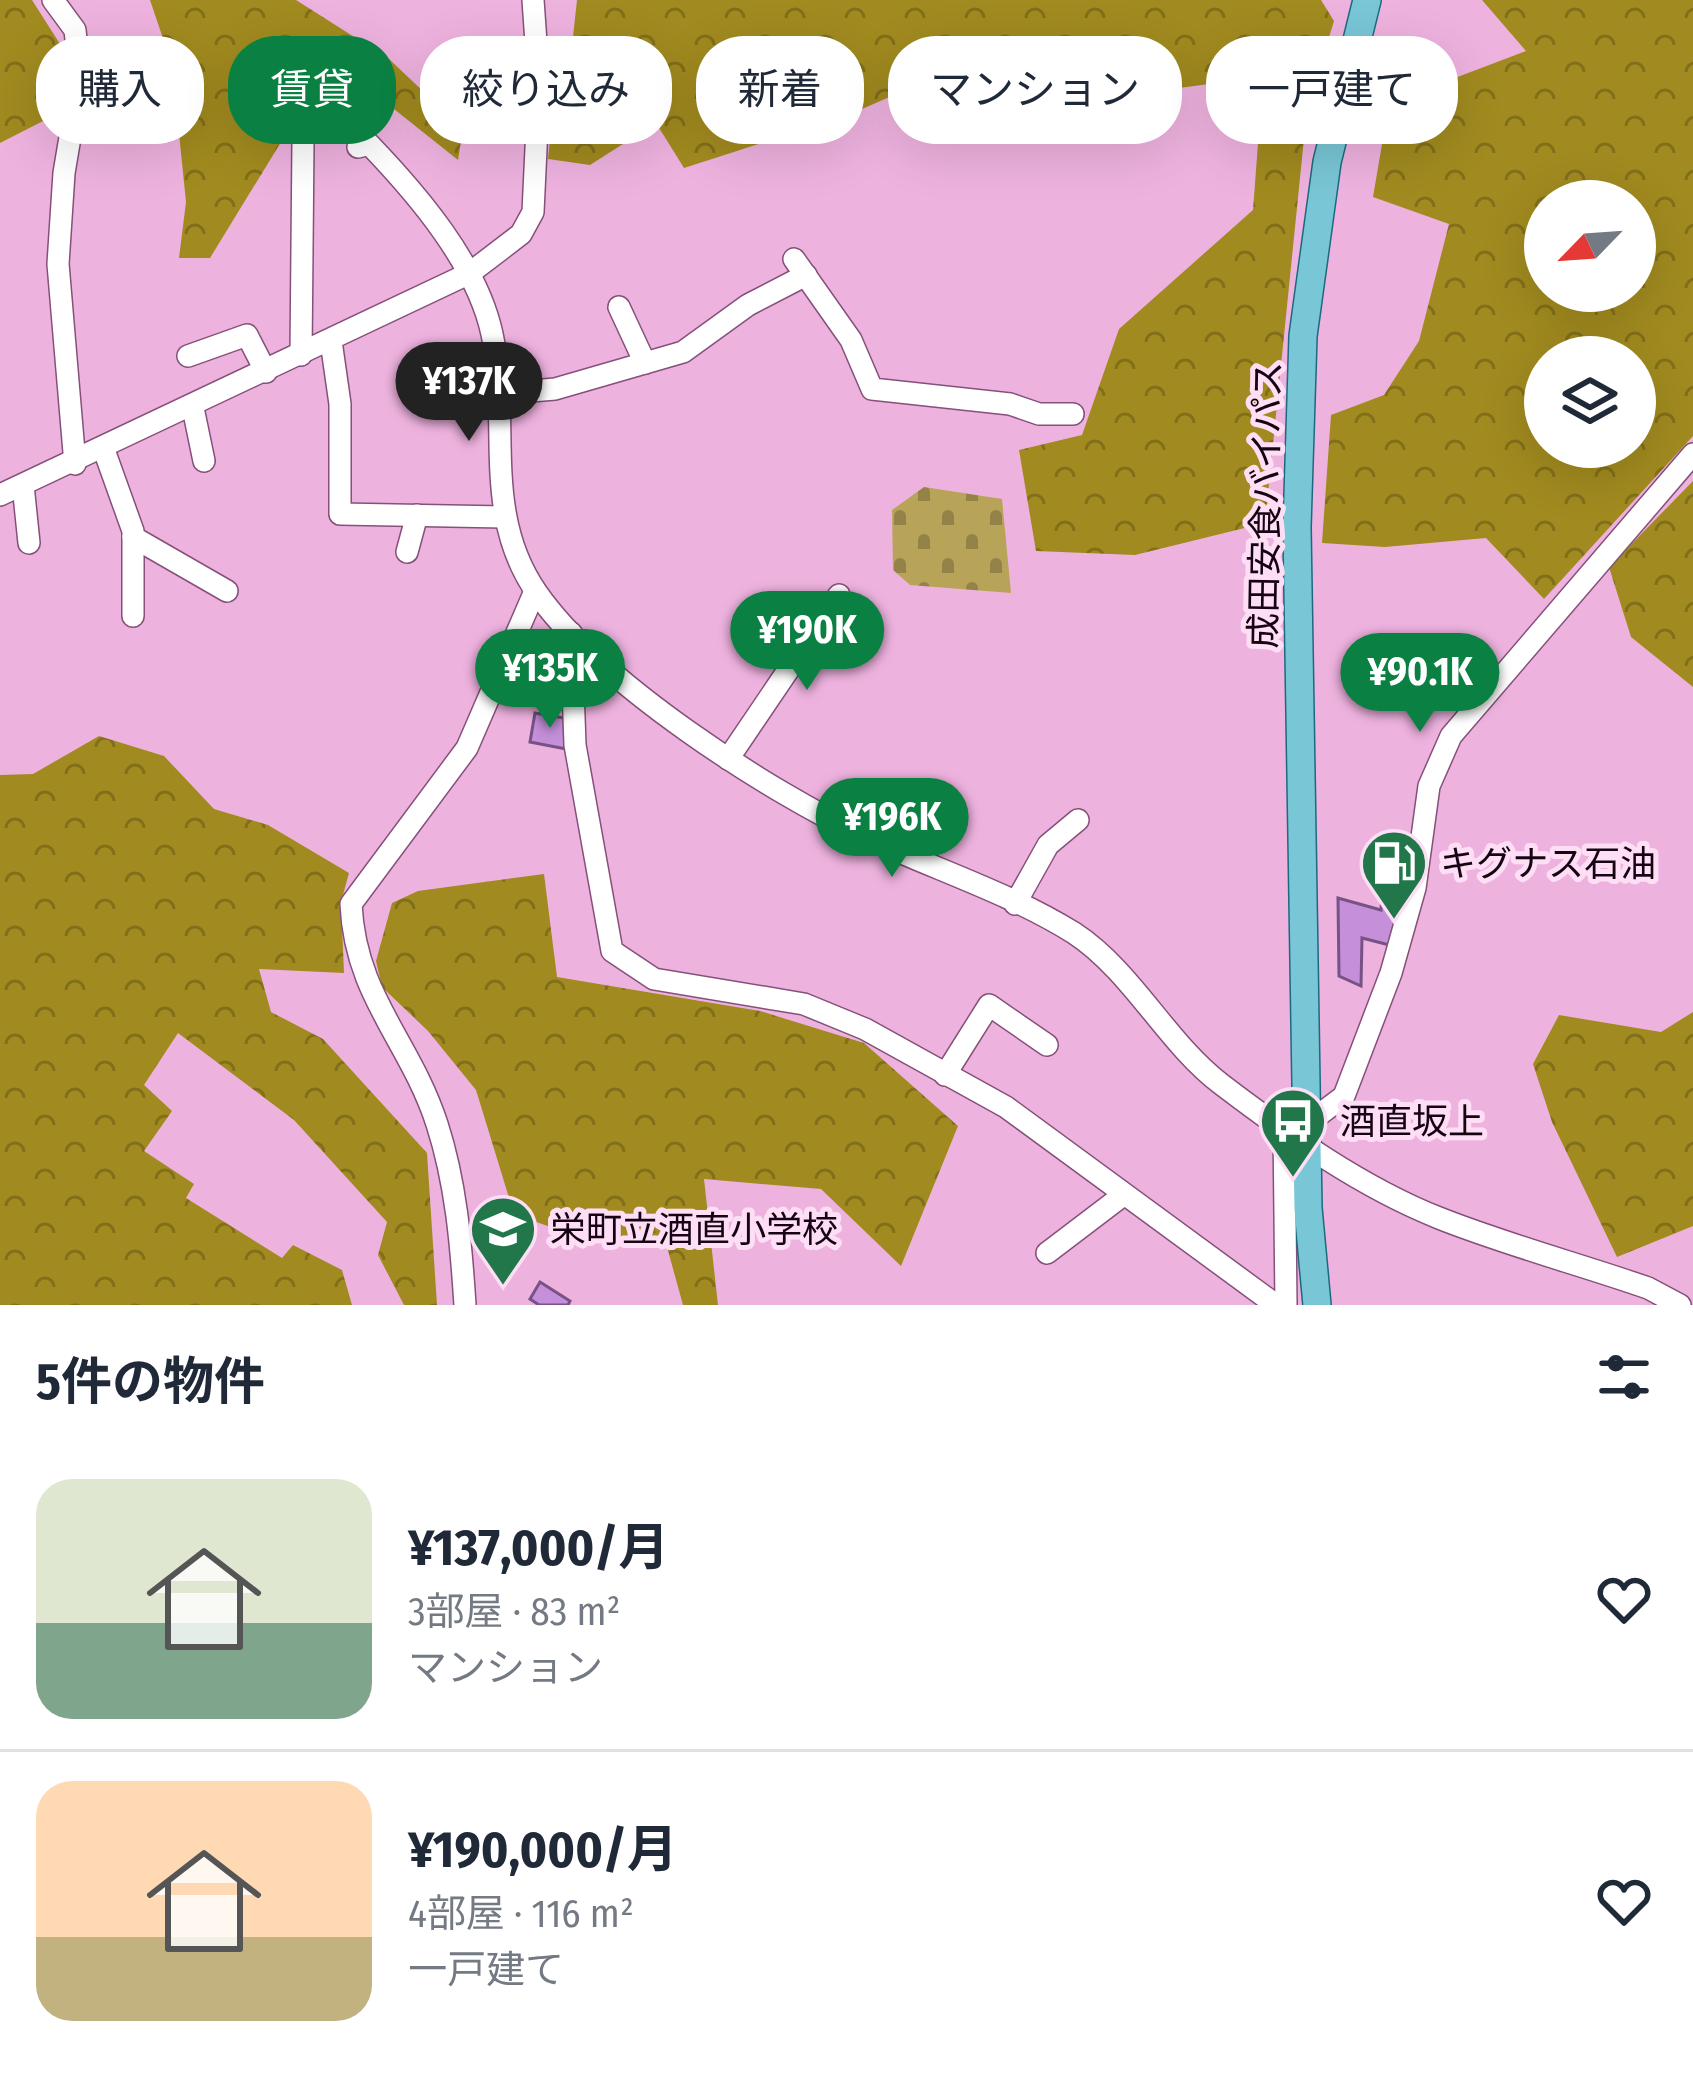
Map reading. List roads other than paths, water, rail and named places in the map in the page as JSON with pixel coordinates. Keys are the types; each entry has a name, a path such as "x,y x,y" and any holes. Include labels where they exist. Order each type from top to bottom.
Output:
{"main road":[{"name":"成田安食バイパス","path":"1317,1305 1299,1131 1297,527 1303,336 1327,162 1367,0"}],"street":[{"path":"52,0 75,31 80,78 64,173 58,264 75,464"},
{"path":"0,495 75,464 470,273 521,235 533,212 539,85 533,0"},
{"path":"301,355 303,144"},
{"path":"358,147 369,144 387,162 470,273 491,330 503,517 535,591 571,633 728,759 860,835 1077,934 1196,1061 1299,1131 1347,1172 1438,1217 1680,1305"},
{"path":"496,394 555,388 706,340 800,267 851,340 872,389 1010,404 1039,414 1073,414"},
{"path":"619,307 645,363"},
{"path":"188,356 247,335 266,372"},
{"path":"331,340 342,443 340,514 503,517"},
{"path":"193,408 204,461"},
{"path":"104,450 133,537 133,616"},
{"path":"1286,1305 1299,1131 1344,1096 1383,994 1406,928 1429,786 1450,736 1693,454"},
{"path":"23,485 28,543"},
{"path":"407,551 417,515"},
{"path":"133,537 227,591"},
{"path":"465,1305 458,1210 437,1124 418,1077 361,974 351,904 363,880 466,748 535,591"},
{"path":"728,759 839,595"},
{"path":"571,633 575,746 612,951 654,979 830,1011 1006,1107 1276,1305"},
{"path":"1016,904 1048,845 1078,820"},
{"path":"945,1075 989,1005 1047,1045"},
{"path":"1047,1253 1122,1196"}],"place":[{"name":"キグナス石油","path":"1394,922"},
{"name":"酒直坂上","path":"1293,1180"},
{"name":"栄町立酒直小学校","path":"503,1288"}]}
